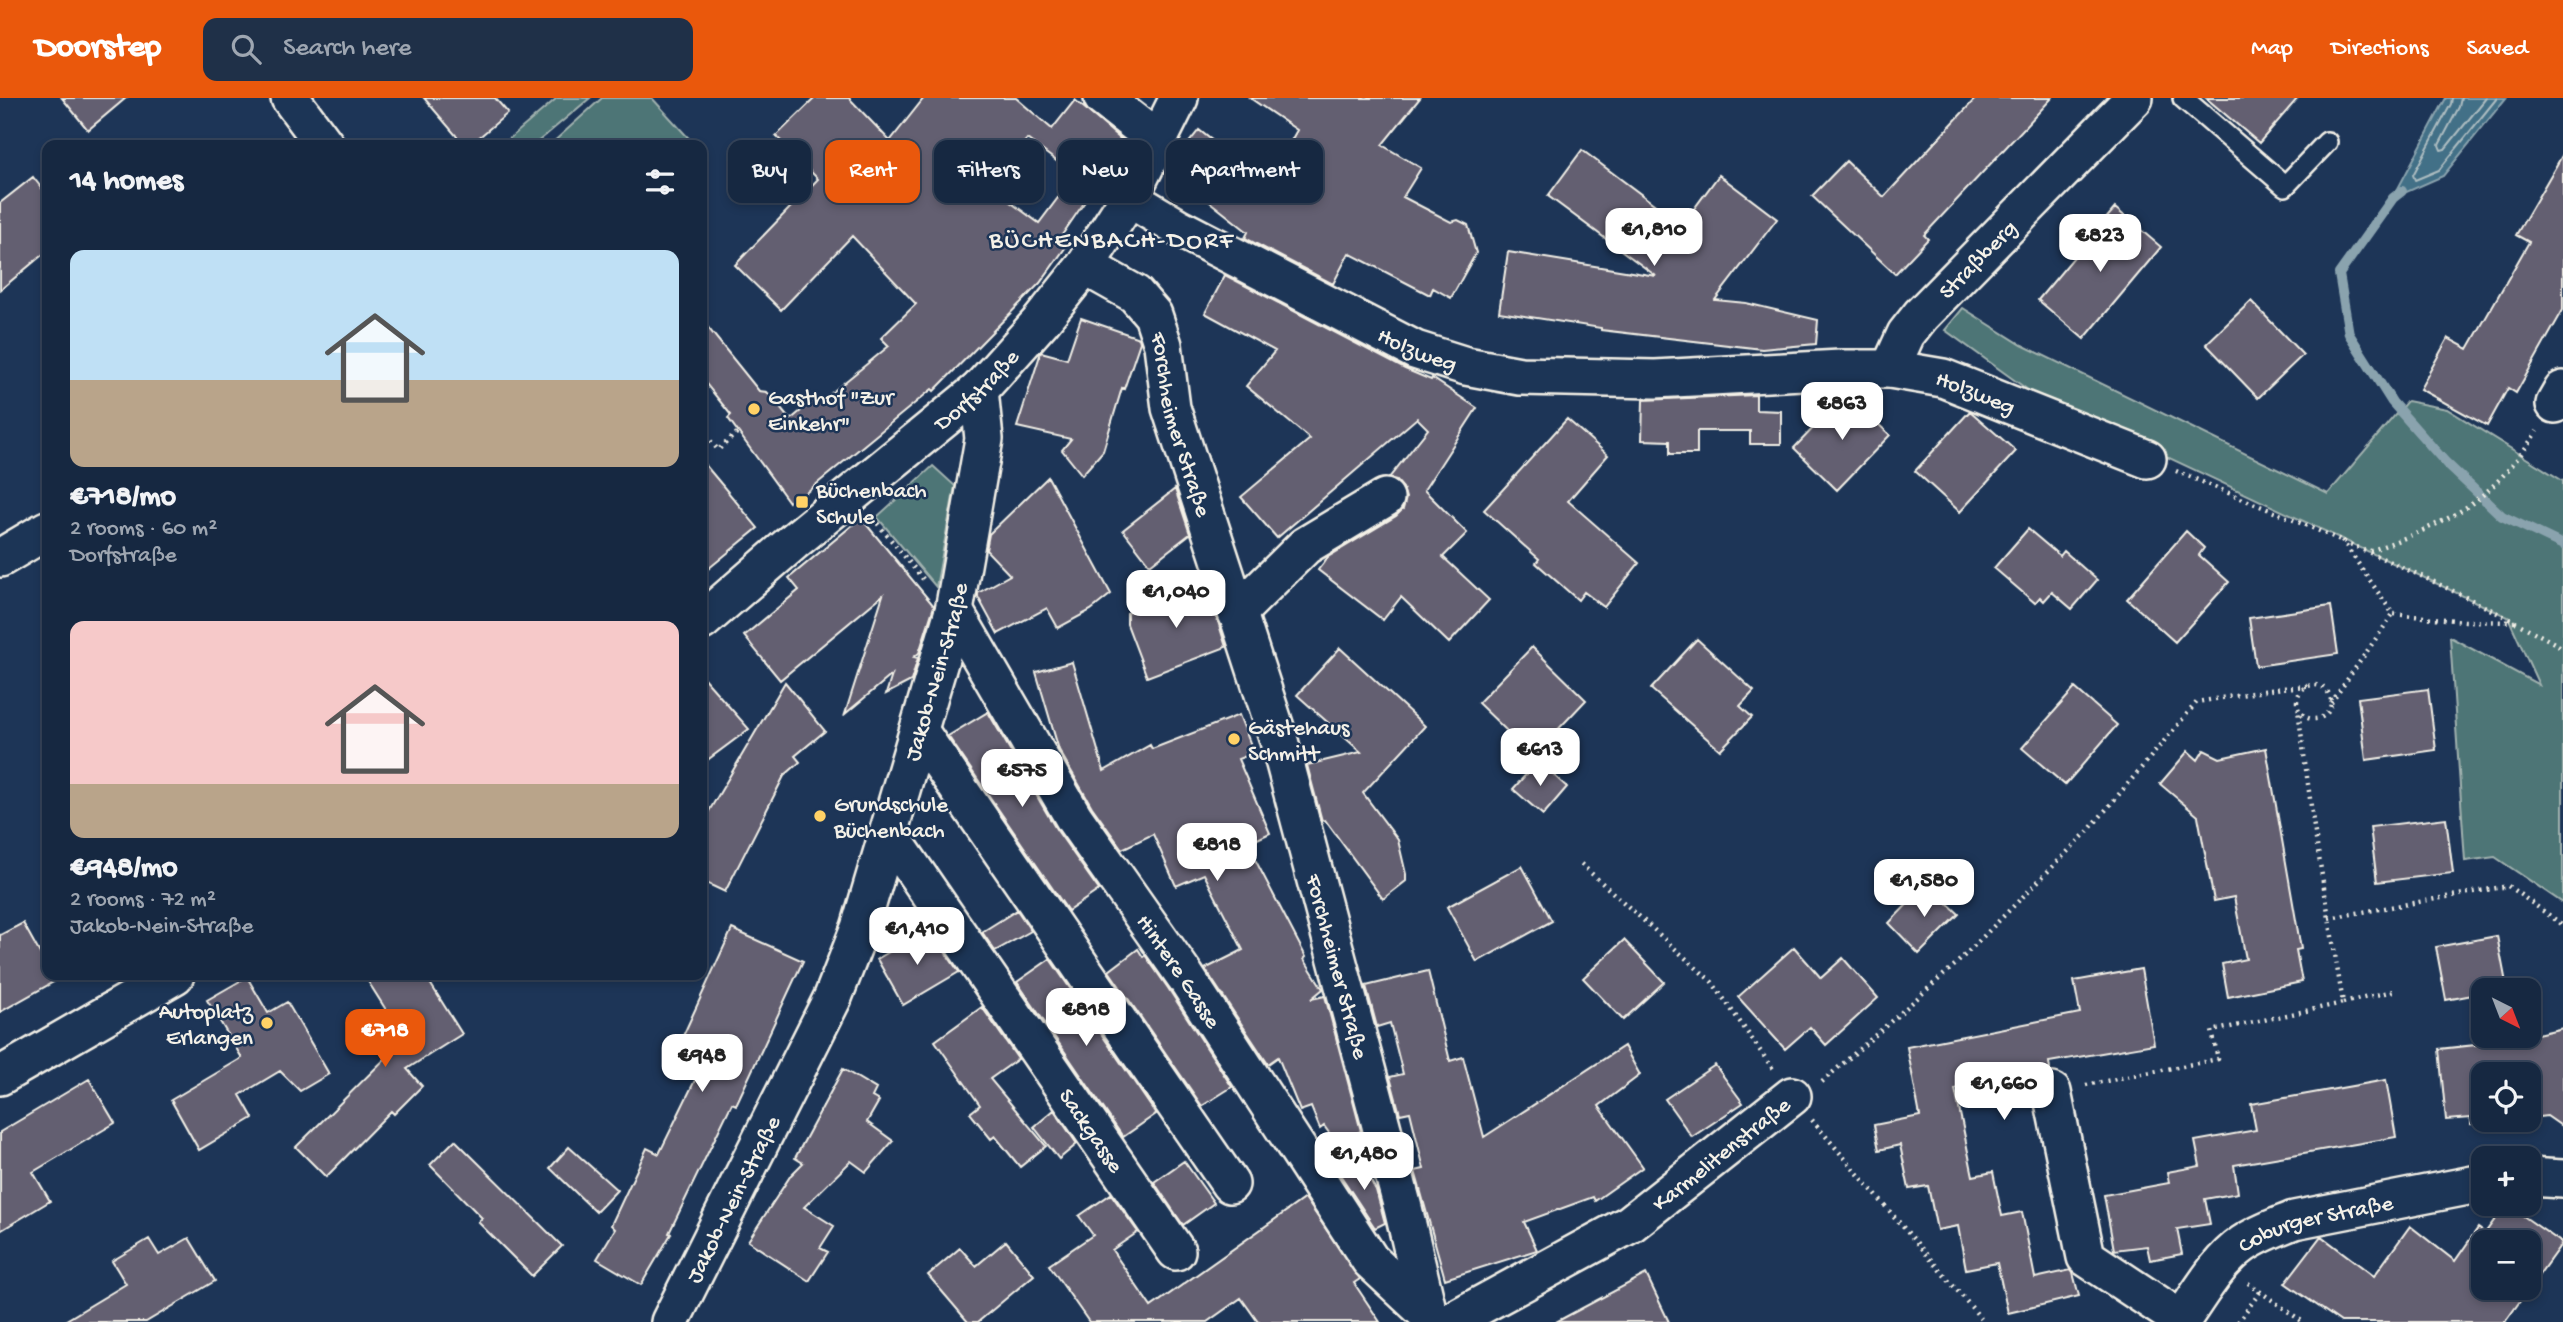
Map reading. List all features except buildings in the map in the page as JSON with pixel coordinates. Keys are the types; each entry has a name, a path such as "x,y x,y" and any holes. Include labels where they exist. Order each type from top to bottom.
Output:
{"street":[{"path":"290,98 321,140"},
{"path":"1103,98 1158,141"},
{"name":"Dorfstraße","path":"1152,153 1179,98"},
{"name":"Straßberg","path":"1890,369 1906,334 1921,315 2134,98"},
{"name":"Dorfstraße","path":"707,613 979,390 1041,321 1085,266 1126,203"},
{"name":"Holzweg","path":"1137,203 1179,228 1415,350 1466,366 1520,376 1655,379 1890,369 1943,377 2147,459"},
{"name":"Forchheimer Straße","path":"1085,266 1135,294 1153,315 1163,345 1171,408 1279,737 1400,1195 1436,1320"},
{"name":"Jakob-Nein-Straße","path":"670,1322 833,998 860,928 954,611 985,439 979,390"},
{"path":"1237,613 1305,546 1385,498"},
{"path":"0,558 42,533"},
{"name":"Hintere Gasse","path":"954,611 1074,818 1185,976 1370,1260 1436,1320"},
{"path":"919,731 1230,1184"},
{"name":"Sackgasse","path":"888,834 1176,1251"},
{"path":"0,1076 167,980"},
{"name":"Coburger Straße","path":"2052,1092 2085,1257 2180,1321 2222,1264 2242,1245 2266,1231 2294,1220 2471,1185"},
{"name":"Karmelitenstraße","path":"1436,1320 1630,1224 1794,1100"},
{"path":"2541,1178 2563,1179"}],"lane":[{"path":"2183,98 2285,187 2327,142"}],"path":[{"path":"2369,551 2427,530 2473,503 2494,485 2521,455 2559,397"},
{"path":"707,436 718,450 738,432"},
{"path":"2147,459 2369,551 2516,622 2563,648"},
{"path":"853,493 934,591 954,611"},
{"path":"2342,540 2393,614 2465,621 2516,622"},
{"path":"2298,710 2306,718 2317,719 2327,714 2331,704 2393,614"},
{"path":"1984,1322 1794,1100 1947,973 2088,831 2197,702 2313,685 2324,688 2331,704"},
{"path":"2308,686 2297,698 2298,710 2343,1003"},
{"name":"Karmelitenstraße","path":"1581,864 1712,982 1794,1100"},
{"path":"2329,918 2508,886 2563,926"},
{"path":"2052,1092 2218,1059 2212,1031 2397,990"},
{"path":"2222,1264 2303,1322"},
{"path":"2238,1322 2260,1291"}],"green space":[{"path":"557,98 590,98 540,140 508,140"},
{"path":"602,98 652,98 690,140 556,140"},
{"path":"1963,308 2022,345 2328,494 2407,401 2447,409 2563,481 2563,903 2495,857 2465,861 2450,637 2539,685 2508,617 2035,395 1945,330"},
{"path":"933,466 955,486 936,587 877,517"}],"water":[{"path":"2446,98 2506,98 2443,176 2393,198"}],"waterway":[{"path":"2402,191 2393,198 2339,274 2349,334 2392,402 2446,463 2502,516 2563,545"}],"place":[{"name":"Gasthof \"Zur Einkehr\"","path":"754,409"},
{"name":"Büchenbach Schule","path":"802,502"},
{"name":"Gästehaus Schmitt","path":"1234,739"},
{"name":"Grundschule Büchenbach","path":"820,816"},
{"name":"Autoplatz Erlangen","path":"267,1023"}],"district":[{"name":"BÜCHENBACH-DORF","path":"1112,238"}]}
